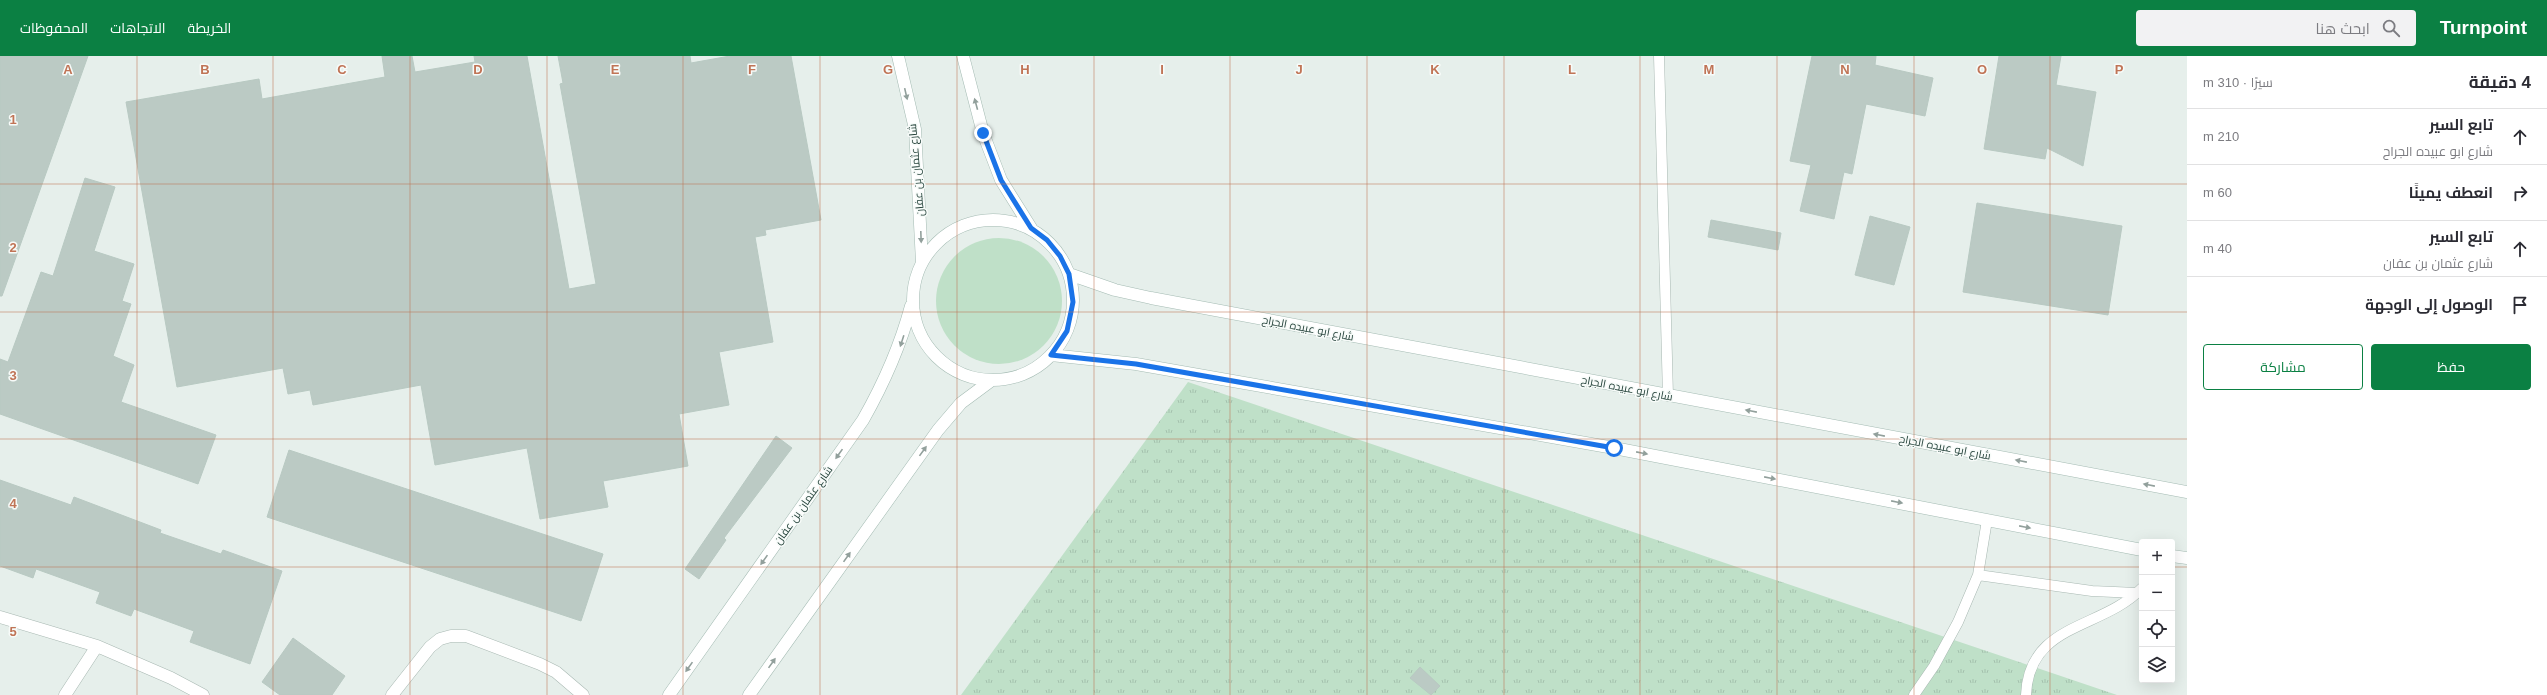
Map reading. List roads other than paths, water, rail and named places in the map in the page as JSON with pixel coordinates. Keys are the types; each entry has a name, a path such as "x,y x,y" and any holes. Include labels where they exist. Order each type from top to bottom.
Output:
{"street":[{"name":"شارع عثمان بن عفان","path":"898,56 915,129 922,262"},
{"path":"963,56 983,133 1001,180 1031,228"},
{"path":"1007,220 1031,228 1047,240 1060,256 1069,274 1073,302 1067,331 1051,355 1036,368 1016,377 992,380 968,377 946,365 929,348 917,327 912,303 914,282 922,262 937,241 957,227 975,221 1007,220"},
{"name":"شارع ابو عبيده الجراح","path":"1069,274 1115,290 1151,298 2187,492"},
{"name":"شارع عثمان بن عفان","path":"670,695 863,420 888,376 901,342 912,303"},
{"path":"1051,355 1136,364 1614,448 2139,549"},
{"path":"749,695 938,430 961,403 992,380"},
{"path":"2175,556 2187,558"},
{"path":"0,617 97,646 171,678 203,695"},
{"path":"392,695 430,647 440,639 452,636 466,636 540,664 556,672 583,695"},
{"path":"65,695 97,646"}],"lane":[{"path":"1659,56 1668,396"},
{"path":"1914,695 1934,666 1958,622 1978,575 1987,520"},
{"path":"1978,575 2092,591 2139,590"},
{"path":"2026,695 2026,675 2044,647 2067,630 2105,614 2139,590"}]}
